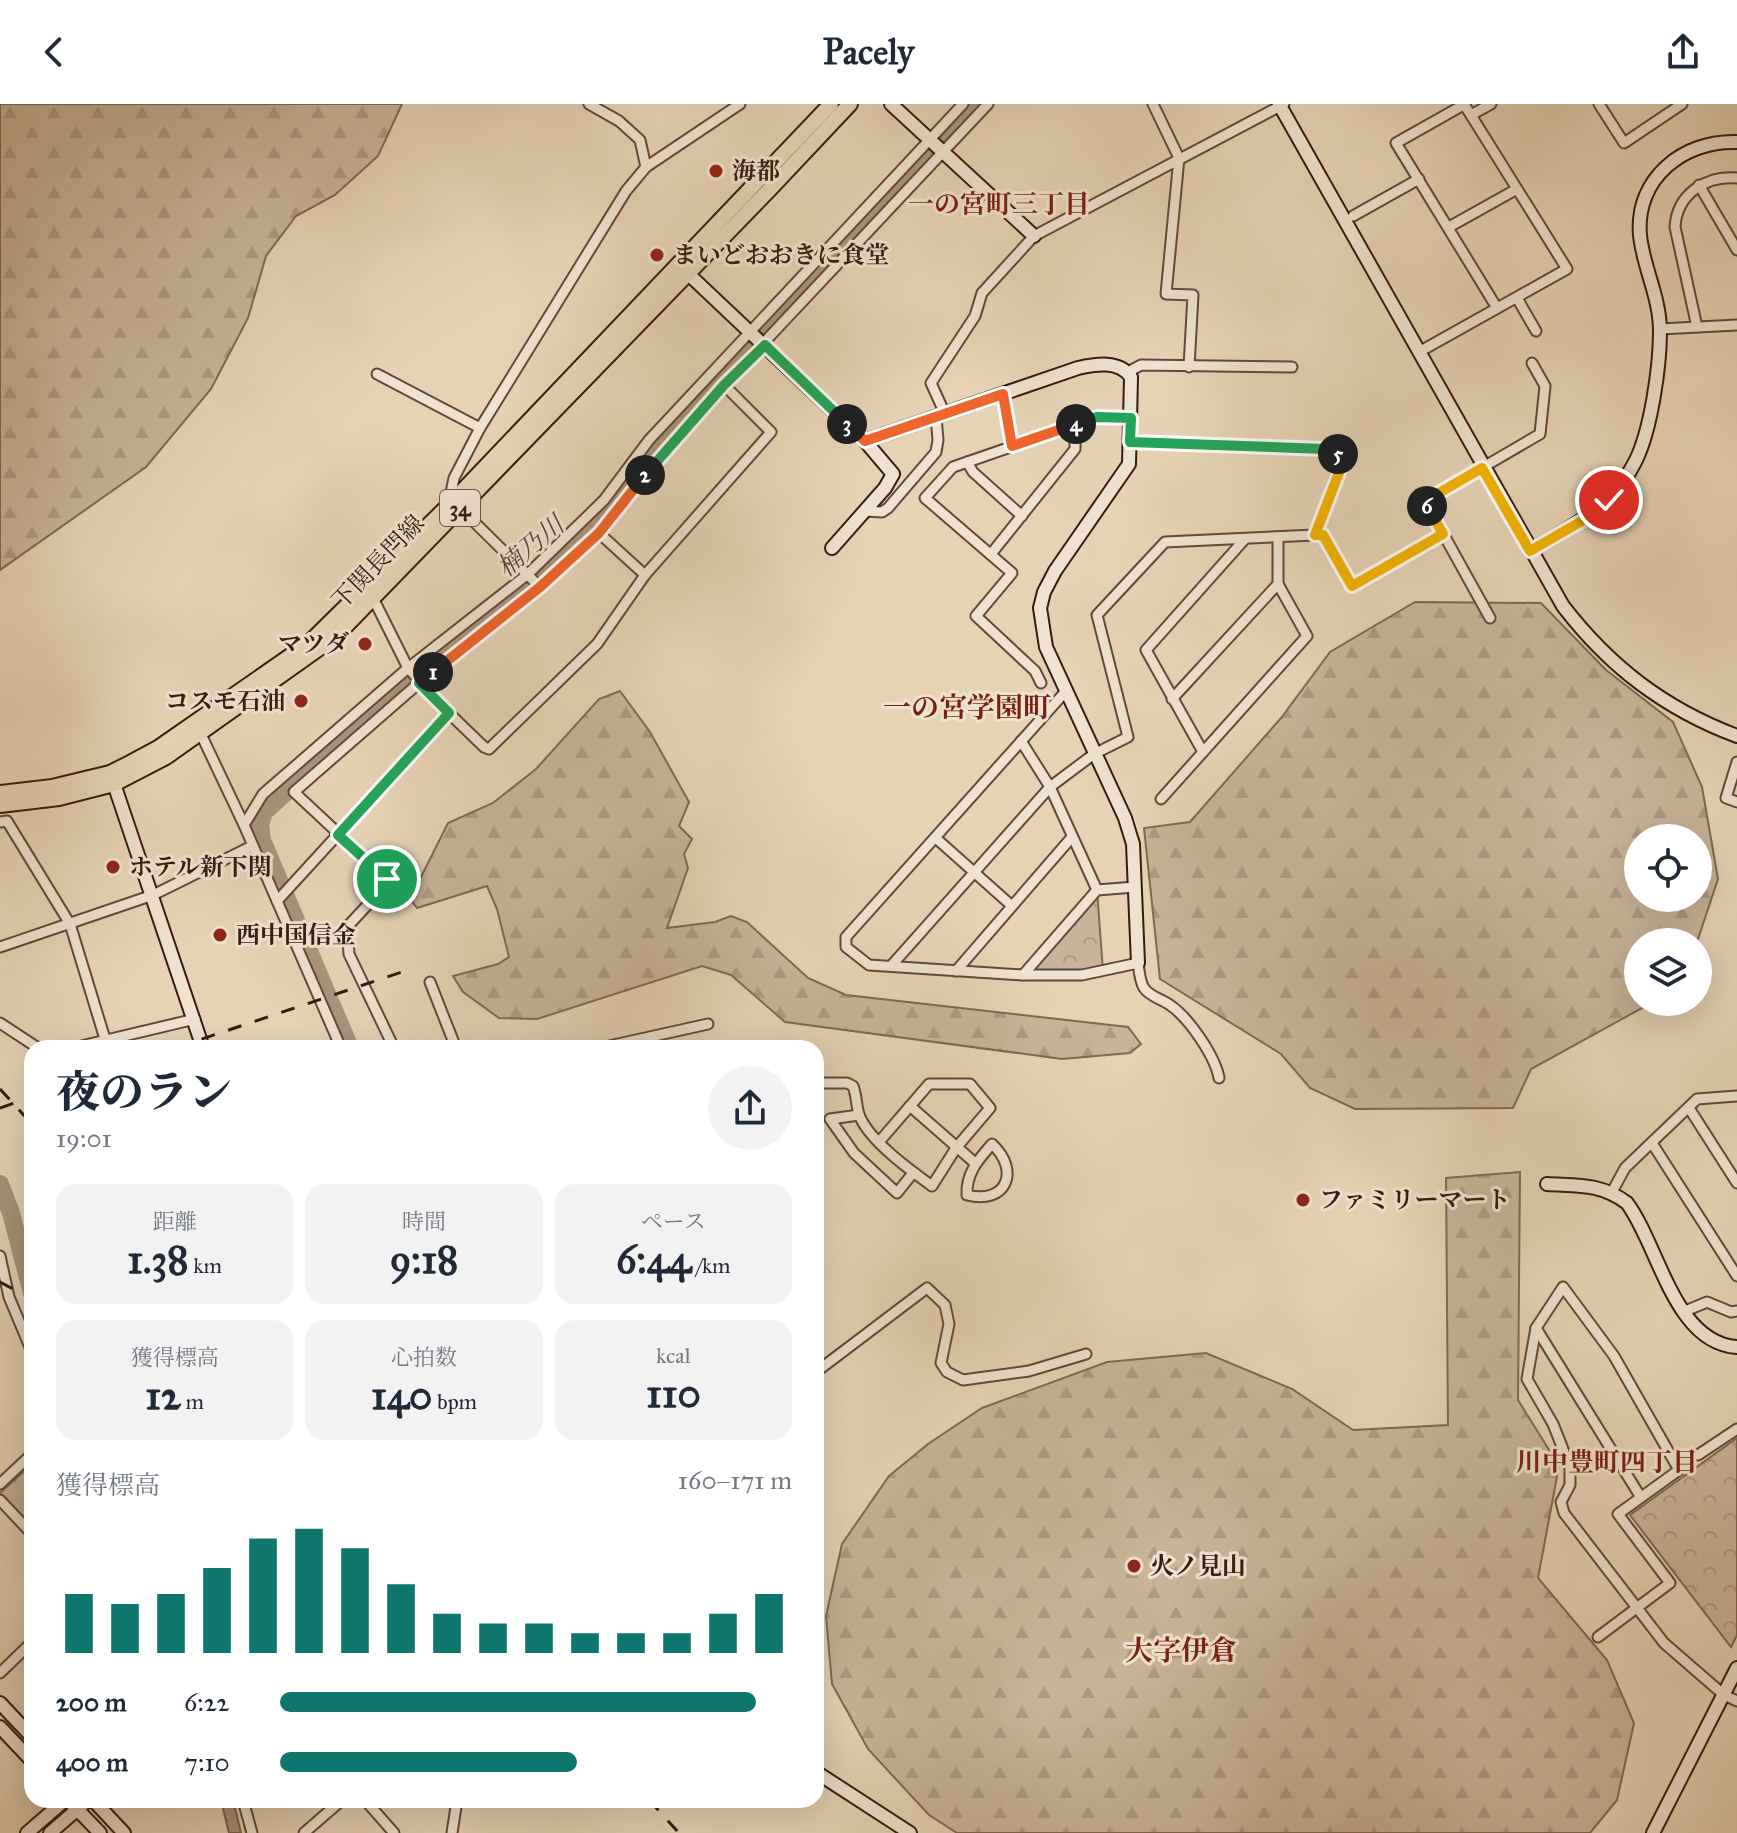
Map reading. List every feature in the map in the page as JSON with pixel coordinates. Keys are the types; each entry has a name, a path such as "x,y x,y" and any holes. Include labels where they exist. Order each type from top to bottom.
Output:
{"main road":[{"name":"下関長門線","path":"683,270 831,104"},
{"name":"下関長門線","path":"0,805 59,798 112,778 198,727 371,593 683,270 850,104"},
{"name":"下関長門線","path":"0,793 112,778"}],"street":[{"path":"589,104 619,121 640,140 646,167"},
{"path":"540,587 454,504 454,478 480,428 626,191 646,167 740,104"},
{"path":"891,104 1034,236"},
{"path":"390,1040 349,954 347,940 347,927 387,884 387,879 294,792 419,683 540,587 599,533 658,459 724,385 757,338 934,146 963,104"},
{"path":"244,825 263,794 408,668 528,574 604,500 649,440 757,338 934,146 988,104"},
{"path":"1153,104 1179,158 1166,294 1193,295 1189,367"},
{"path":"1419,352 1567,269 1464,104 1396,143 1497,308"},
{"path":"1471,115 1491,104"},
{"path":"1599,104 1624,143 1682,104"},
{"path":"865,511 882,512 888,508 936,452 941,415 931,383 975,316 982,293 1034,236 1281,105 1482,468 1563,606 1589,640 1616,666 1677,710 1737,736"},
{"path":"1530,551 1600,509 1627,478 1644,443 1660,329 1653,282 1640,236 1648,191 1662,169 1692,148 1737,142"},
{"path":"1697,327 1675,227 1680,203 1710,179 1737,178"},
{"path":"1353,216 1419,179"},
{"path":"1699,185 1737,250"},
{"path":"1449,227 1517,189"},
{"path":"683,270 865,441 893,474 885,488 832,548"},
{"path":"1517,298 1536,331"},
{"path":"1660,329 1737,325"},
{"path":"1490,618 1425,501 1540,434 1545,386 1532,363"},
{"path":"1128,372 1141,365 1292,367"},
{"path":"865,441 1085,367 1118,366 1128,372 1133,383 1129,464 1055,571 1040,608 1042,626 1046,647 1125,818 1133,844 1138,963 1143,987 1173,1007 1210,1052 1219,1078"},
{"path":"377,374 480,428"},
{"path":"371,593 408,668 419,683 489,749 597,644 645,575 771,432 724,385"},
{"path":"1003,394 1012,446"},
{"path":"1041,683 1035,671 976,616 1012,573 925,498 953,467 1097,417 1131,418"},
{"path":"991,554 1075,449 1075,424"},
{"path":"1130,442 1334,451 1340,455 1340,470 1315,535"},
{"path":"967,462 973,472 1022,516"},
{"path":"599,533 645,575"},
{"path":"891,966 1050,787 1094,754 1128,737 1097,615 1165,542 1323,535 1352,586 1443,534"},
{"path":"1161,799 1307,636 1278,584 1278,538"},
{"path":"1203,752 1146,650 1244,540"},
{"path":"1172,699 1278,584"},
{"path":"1066,691 846,937 846,947 869,965 1023,975 1082,975 1138,963"},
{"path":"277,901 449,713"},
{"path":"198,727 338,1040"},
{"path":"1021,741 1050,787 1097,890"},
{"path":"1737,762 1726,798 1737,802"},
{"path":"112,778 201,1040"},
{"path":"0,822 7,821 70,924 105,1039 195,1019"},
{"path":"956,971 1072,837"},
{"path":"938,840 1012,906"},
{"path":"0,947 153,895 252,846"},
{"path":"1023,975 1097,890 1135,887"},
{"path":"430,982 453,1040"},
{"path":"0,1023 26,1040"},
{"path":"636,1040 708,1024"},
{"path":"824,1083 853,1086 859,1115 879,1142 932,1186 956,1148 990,1108 970,1084 929,1084 879,1142"},
{"path":"1612,1192 1625,1168 1697,1099 1737,1096"},
{"path":"910,1106 975,1163"},
{"path":"1689,1108 1737,1183"},
{"path":"859,1115 830,1119 854,1153 897,1193 913,1173"},
{"path":"1652,1143 1737,1276"},
{"path":"992,1144 1004,1155 1009,1172 1005,1185 991,1196 967,1195 966,1181 975,1163 992,1144"},
{"path":"1547,1184 1598,1187 1612,1192 1633,1212 1689,1322 1726,1346 1737,1347"},
{"path":"0,1256 4,1296 24,1336"},
{"path":"1598,1637 1636,1609 1670,1583 1618,1514 1679,1470 1614,1356 1563,1287 1536,1328 1527,1379 1553,1424 1570,1467 1570,1485 1561,1502 1564,1513 1636,1609 1664,1643 1724,1695 1737,1701"},
{"path":"824,1366 927,1288 945,1305 949,1324 941,1363 947,1372 963,1380 1029,1371 1086,1354"},
{"path":"1683,1312 1707,1302 1731,1312 1737,1311"},
{"path":"1536,1328 1640,1496"},
{"path":"1698,1455 1737,1429"},
{"path":"0,1484 24,1462"},
{"path":"0,1500 24,1526"},
{"path":"0,1673 24,1650"},
{"path":"1653,1833 1737,1668"},
{"path":"0,1703 24,1728"},
{"path":"0,1727 24,1752"},
{"path":"824,1777 910,1833"},
{"path":"27,1833 63,1808"},
{"path":"50,1833 67,1808"},
{"path":"75,1808 100,1833"},
{"path":"98,1808 124,1833"},
{"path":"245,1808 252,1833"},
{"path":"304,1833 333,1808"},
{"path":"372,1808 394,1833"},
{"path":"452,1833 456,1808"}],"green space":[{"path":"0,104 402,104 378,156 335,195 296,216 266,256 248,318 211,389 146,467 0,570"},
{"path":"1415,602 1541,603 1606,670 1673,722 1702,787 1708,824 1624,824 1624,912 1707,912 1702,928 1624,928 1624,1016 1628,1016 1531,1069 1513,1108 1355,1109 1310,1088 1281,1054 1160,979 1144,828 1190,822 1281,718 1330,652"},
{"path":"620,691 650,732 689,802 679,826 692,839 684,854 688,868 667,928 715,922 731,916 747,922 808,978 846,995 1128,1027 1141,1044 1130,1053 1062,1059 785,1022 731,975 702,966 537,1019 499,1018 463,992 453,976 498,964 509,957 497,909 487,886 417,908 410,899 448,823 493,803 536,769 599,699"},
{"path":"1712,844 1718,879 1712,897"},
{"path":"1097,890 1103,971 1023,975"},
{"path":"1520,1172 1518,1400 1559,1466 1538,1578 1607,1660 1634,1723 1617,1800 1590,1833 957,1833 929,1815 868,1749 832,1684 826,1616 842,1544 889,1476 928,1444 982,1408 1107,1362 1206,1353 1292,1389 1353,1430 1448,1425 1446,1178"},
{"path":"1737,1438 1737,1635 1731,1647 1630,1515"},
{"path":"24,1471 24,1524 0,1498 0,1493"}],"water":[{"path":"223,1808 235,1808 241,1833 229,1833"}],"waterway":[{"name":"楠乃川","path":"347,1040 262,840 260,825 264,812 409,681 583,537 622,493 642,464 975,104"},
{"path":"0,1184 24,1263"}],"railway":[{"path":"199,1040 411,969"},
{"path":"0,1089 24,1115"},
{"path":"0,1108 24,1100"},
{"path":"0,1282 24,1295"},
{"path":"656,1808 679,1833"}],"place":[{"name":"海都","path":"716,171"},
{"name":"まいどおおきに食堂","path":"657,255"},
{"name":"マツダ","path":"365,644"},
{"name":"コスモ石油","path":"301,701"},
{"name":"ホテル新下関","path":"113,867"},
{"name":"西中国信金","path":"220,935"},
{"name":"ファミリーマート","path":"1303,1200"},
{"name":"火ノ見山","path":"1134,1566"}],"district":[{"name":"一の宮町三丁目","path":"999,204"},
{"name":"一の宮学園町","path":"967,707"},
{"name":"川中豊町四丁目","path":"1607,1462"},
{"name":"大字伊倉","path":"1181,1650"}],"route":[{"path":"387,879 338,835 449,713 419,683 540,587 599,533 658,459 724,385 765,345 865,441 1003,394 1012,446 1097,417 1131,418 1130,442 1334,451 1340,455 1340,470 1315,535 1323,535 1352,586 1443,534 1425,501 1482,468 1530,551 1587,518 1609,500"}]}
